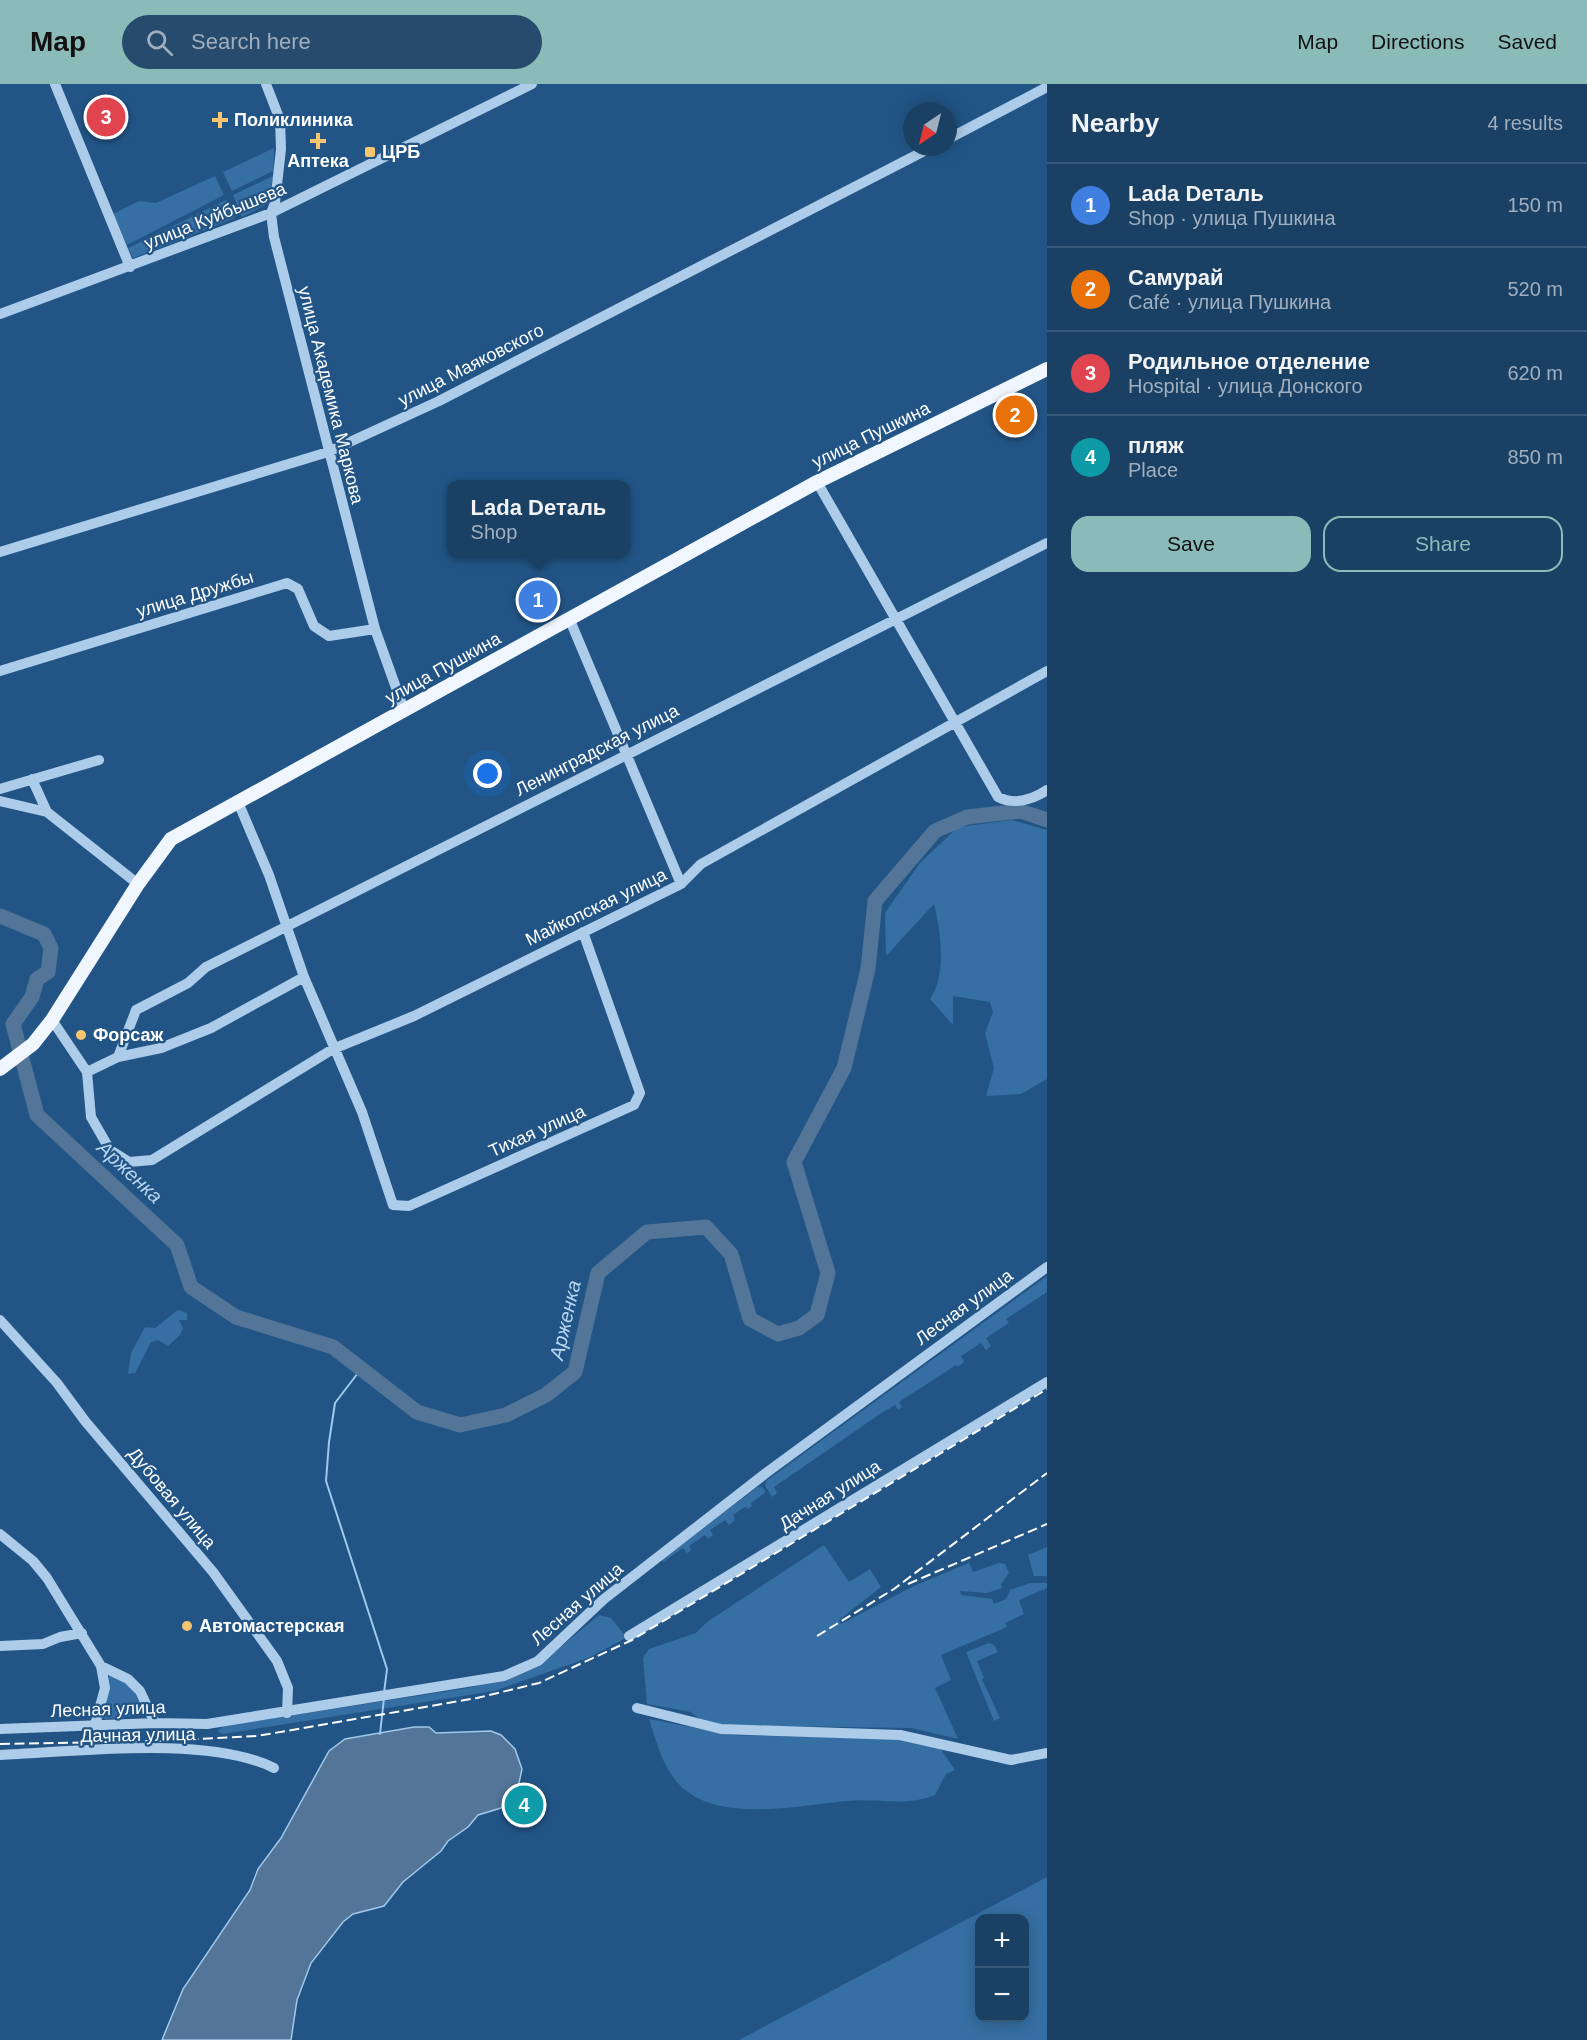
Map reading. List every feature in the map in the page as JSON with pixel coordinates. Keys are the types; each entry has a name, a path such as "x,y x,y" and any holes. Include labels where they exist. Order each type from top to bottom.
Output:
{"main road":[{"name":"улица Пушкина","path":"3,1066 33,1044 52,1020 138,884 171,839 817,482 1047,369"}],"street":[{"path":"56,84 130,267"},
{"name":"улица Академика Маркова","path":"266,84 280,120 281,149 276,202 271,213 273,237 375,629 404,710"},
{"name":"улица Куйбышева","path":"0,314 271,213 532,84"},
{"path":"957,134 1047,87"},
{"name":"улица Маяковского","path":"0,552 328,452 439,401 915,156"},
{"path":"817,482 998,797 1009,802 1037,796 1047,790"},
{"name":"Ленинградская улица","path":"118,1057 136,1010 188,983 206,967 1047,543"},
{"name":"улица Дружбы","path":"0,671 287,583 298,588 314,626 329,636 375,629"},
{"path":"569,618 681,884"},
{"name":"Майкопская улица","path":"87,1072 91,1117 110,1150 129,1162 152,1160 333,1048 414,1016 681,884 701,864 1047,671"},
{"path":"0,789 99,760"},
{"path":"32,779 47,812"},
{"path":"0,801 47,812 138,884"},
{"path":"238,802 333,1048"},
{"name":"Тихая улица","path":"333,1048 362,1112 393,1205 409,1206 634,1105 639,1093 584,932"},
{"path":"52,1020 87,1072 118,1057 161,1048 211,1028 304,977"},
{"name":"Лесная улица","path":"0,1729 155,1723 207,1724 287,1713 504,1676 538,1660 604,1599 766,1473 1047,1267"},
{"name":"Дубовая улица","path":"0,1320 57,1383 85,1421 213,1572 277,1661 288,1688 287,1713"},
{"name":"Дачная улица","path":"629,1636 1047,1382"},
{"path":"0,1534 33,1561 82,1633 101,1666 105,1688 95,1725"},
{"path":"0,1646 43,1644 60,1637 82,1633"},
{"path":"101,1666 135,1685 155,1723"},
{"path":"637,1708 721,1729 900,1735 1011,1760 1047,1753"},
{"name":"Дачная улица","path":"0,1755 140,1749 212,1750 251,1758 274,1768"}],"shaded area":[{"path":"274,148 273,171 232,191 223,172"},
{"path":"215,176 224,195 127,245 113,214 139,201 156,203"},
{"path":"273,176 269,203 242,217 233,195"},
{"path":"226,200 235,218 133,258 128,248"},
{"path":"1012,820 1047,830 1047,1079 1021,1094 986,1096 994,1068 985,1033 993,1012 990,1002 953,996 953,1025 930,999 941,965 939,927 934,904 886,956 885,913 920,863 958,827"},
{"path":"1047,1276 1047,1292 1006,1319 1009,1323 986,1338 991,1346 986,1350 981,1343 961,1356 964,1362 958,1367 956,1365 899,1402 902,1407 898,1410 895,1405 880,1414 774,1487 777,1493 772,1497 765,1486 766,1481"},
{"path":"178,1310 187,1313 187,1320 179,1320 183,1328 180,1335 168,1346 158,1340 151,1342 135,1373 128,1374 131,1353 145,1327 155,1328"},
{"path":"758,1487 762,1487 766,1492 751,1503 752,1506 748,1509 745,1507 733,1515 735,1520 729,1525 725,1520 710,1530 713,1535 708,1539 705,1535 689,1546 691,1550 687,1553 683,1548 663,1562 662,1558"},
{"path":"824,1545 849,1582 870,1569 881,1587 839,1620 841,1624 914,1586 969,1563 973,1572 999,1563 1005,1564 1009,1573 1001,1584 1002,1588 987,1593 960,1591 961,1595 992,1599 994,1604 1006,1599 1010,1590 1030,1583 1047,1583 1047,1588 1019,1600 1024,1614 1005,1623 1007,1627 941,1655 951,1680 935,1688 958,1739 911,1728 721,1725 700,1720 691,1712 647,1704 643,1658 649,1649 696,1633 707,1622"},
{"path":"1047,1547 1047,1576 1034,1576 1028,1555"},
{"path":"599,1615 611,1618 624,1634 624,1639 588,1658 494,1691 223,1734 217,1731 224,1726 468,1688 520,1674 557,1650"},
{"path":"989,1643 994,1645 998,1652 977,1661 984,1678 982,1679 1000,1718 994,1721 966,1652"},
{"path":"109,1674 130,1683 146,1712 145,1715 106,1719 101,1717"},
{"path":"649,1719 732,1735 894,1739 940,1748 955,1770 946,1774 935,1795 913,1801 859,1800 753,1809 728,1807 706,1802 686,1791 667,1768"},
{"path":"414,1727 429,1727 436,1733 491,1731 501,1735 515,1749 522,1769 519,1783 509,1800 501,1808 478,1815 468,1827 448,1841 441,1851 403,1882 384,1906 353,1914 343,1922 311,1963 297,2000 291,2040 162,2040 183,1989 250,1890 258,1869 281,1838 329,1751 345,1739"},
{"path":"1047,1877 1047,2040 739,2040 975,1915 975,2022 1029,2022 1029,1914 977,1914"}],"waterway":[{"name":"Арженка","path":"0,916 44,934 51,948 48,972 37,979 32,997 13,1024 37,1115 177,1245 191,1287 236,1317 333,1347 417,1412 460,1425 506,1415 546,1395 575,1372 598,1273 647,1232 706,1227 731,1254 750,1319 778,1334 799,1328 817,1315 828,1273 794,1162 844,1068 868,969 875,901 935,831 967,817 1020,811 1047,820"},
{"path":"361,1369 335,1403 326,1481 387,1669 384,1693"},
{"path":"380,1734 384,1698"}],"railway":[{"path":"0,1744 159,1741 257,1736 477,1698 539,1683 632,1640 1047,1389"},
{"path":"817,1636 894,1589 1047,1473"},
{"path":"908,1584 1047,1524"}],"place":[{"name":"Родильное отделение","path":"106,117"},
{"name":"Поликлиника","path":"220,120"},
{"name":"Аптека","path":"318,141"},
{"name":"ЦРБ","path":"370,152"},
{"name":"Самурай","path":"1015,415"},
{"name":"Lada Dеталь","path":"538,600"},
{"name":"Форсаж","path":"81,1035"},
{"name":"Автомастерская","path":"187,1626"},
{"name":"пляж","path":"524,1805"}]}
